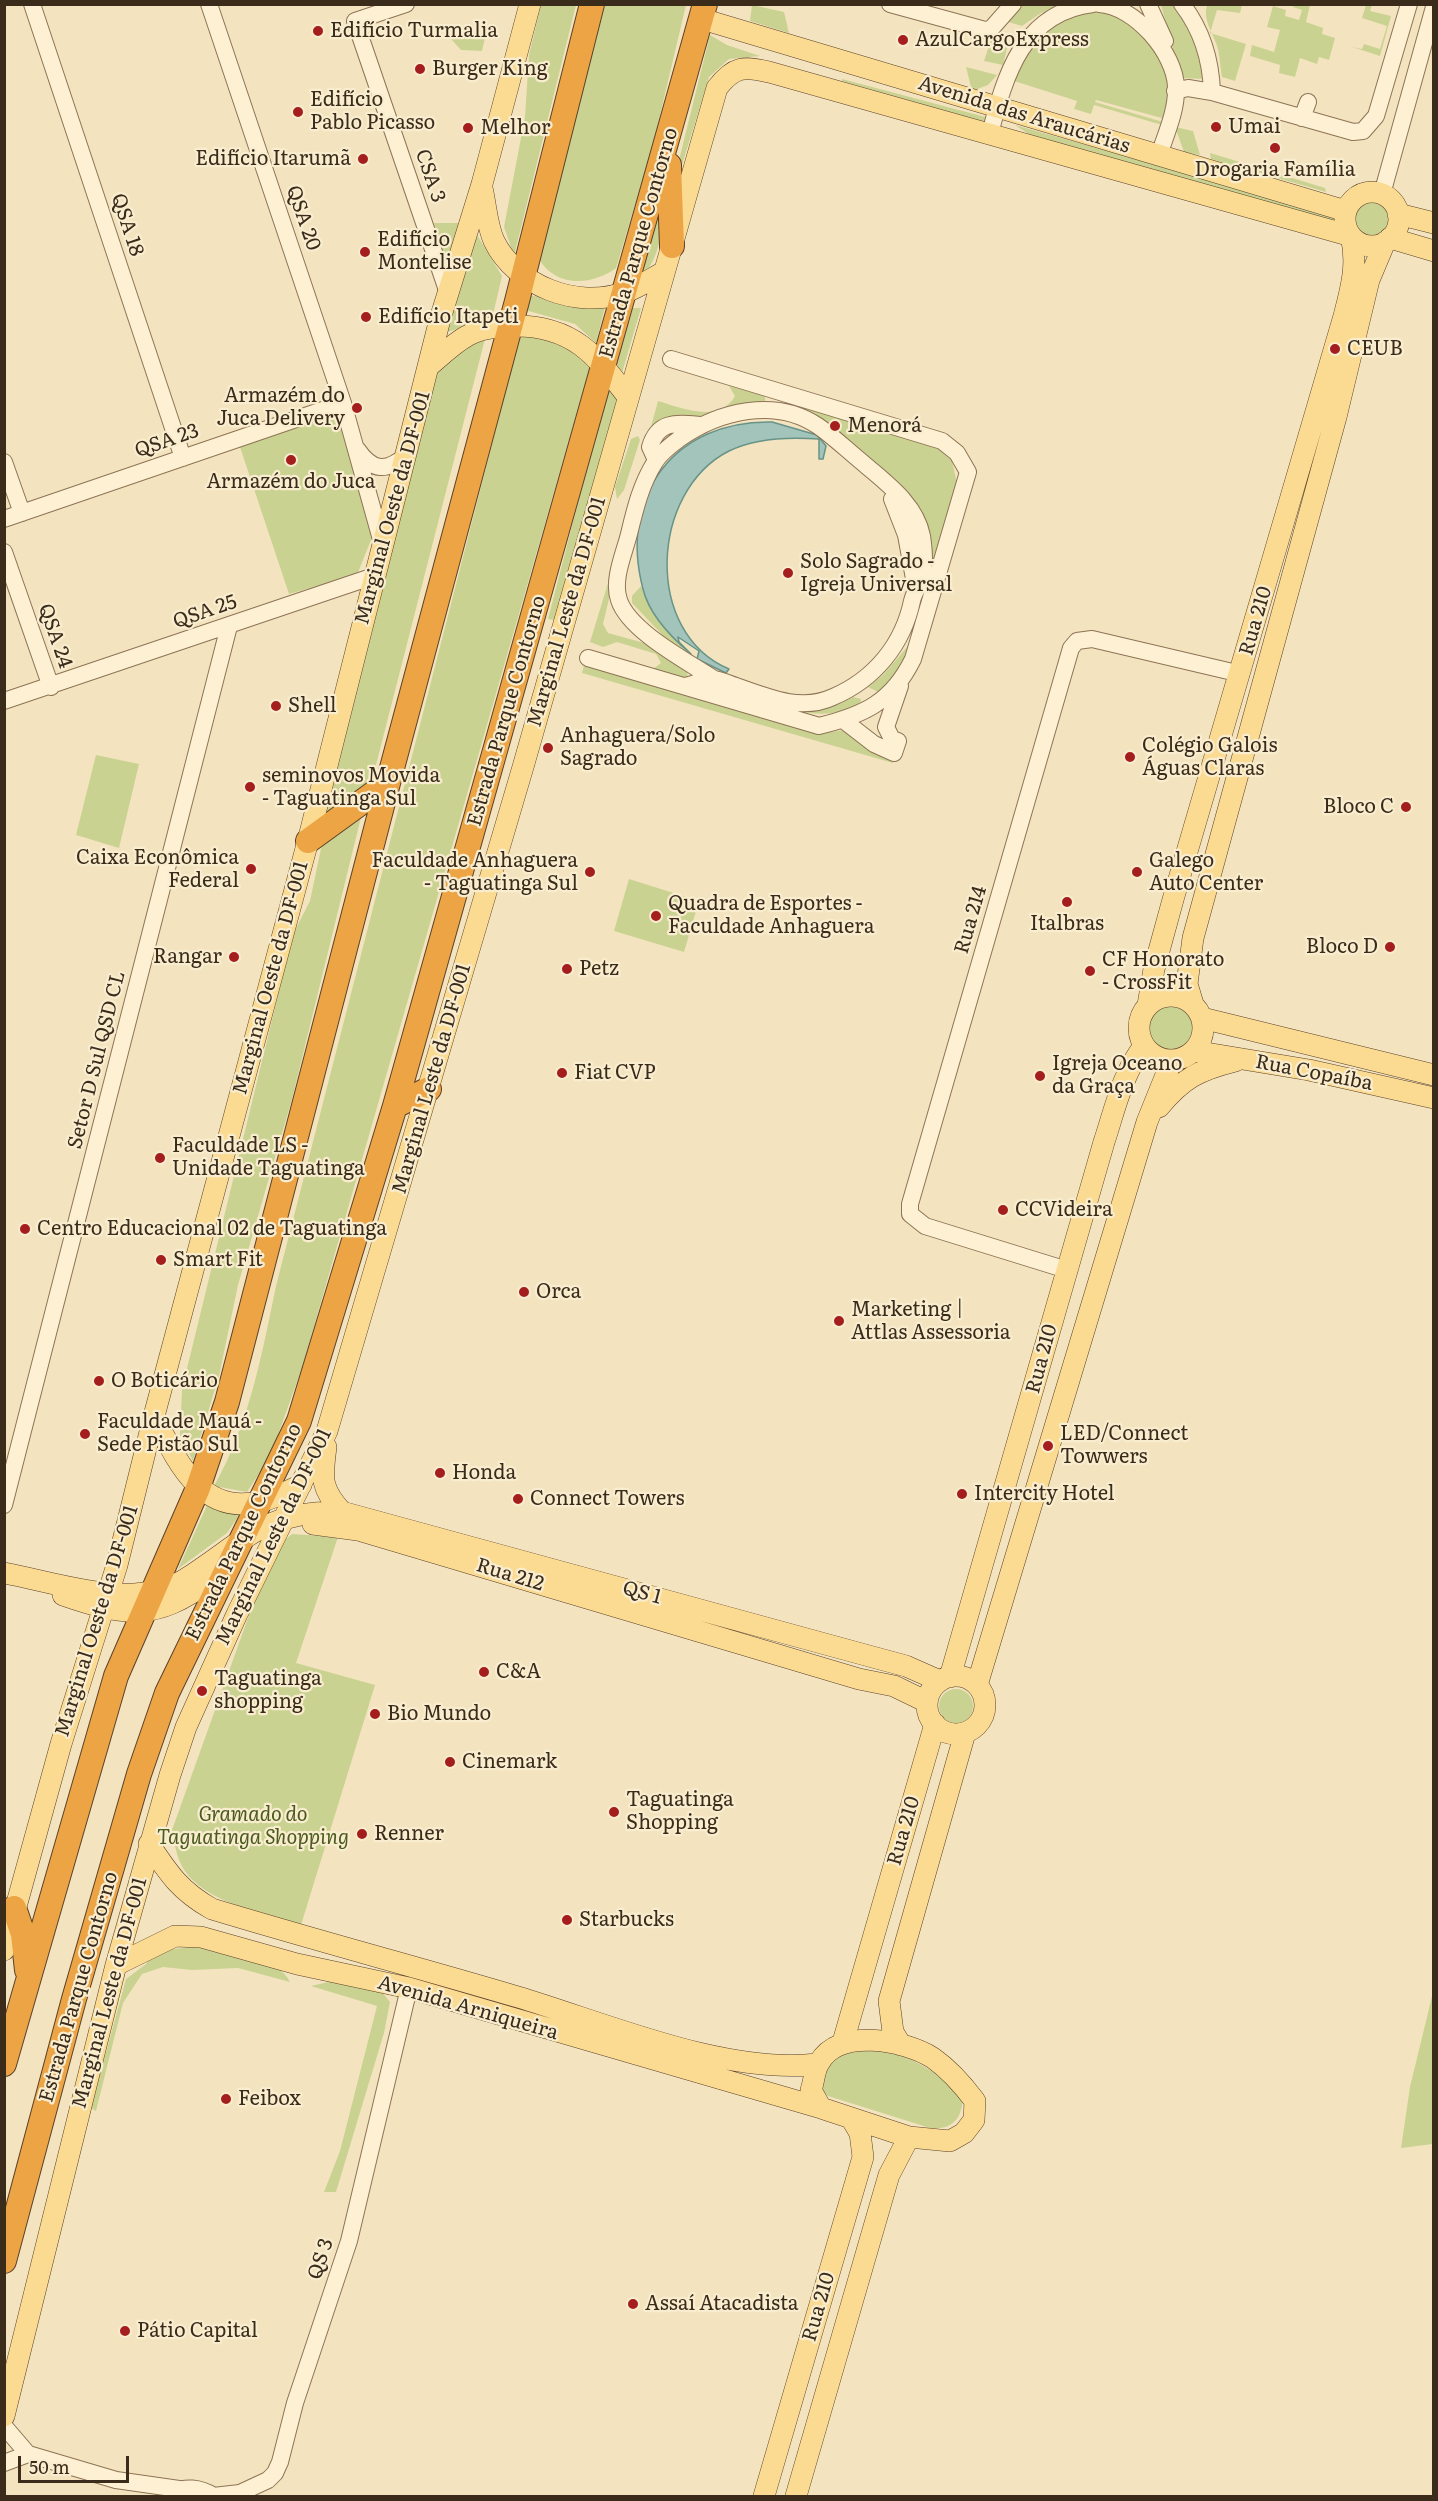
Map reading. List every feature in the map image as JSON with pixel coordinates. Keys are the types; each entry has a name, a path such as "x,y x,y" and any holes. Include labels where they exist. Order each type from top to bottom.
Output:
{"highway":[{"path":"4,2064 116,1676 198,1488 227,1402 388,783 523,277 592,4"},
{"name":"Estrada Parque Contorno","path":"4,2261 74,2000 139,1774 166,1693 299,1421 395,1106 704,12"},
{"path":"668,144 672,246"},
{"path":"308,841 388,783"},
{"path":"395,1106 429,1089"},
{"path":"14,1908 23,1934 29,1981"}],"main road":[{"name":"Marginal Oeste da DF-001","path":"4,1950 61,1744 107,1602 154,1416 308,841 382,543 448,293 482,184 530,4"},
{"name":"Avenida das Araucárias","path":"704,12 996,106 1346,211"},
{"name":"Avenida das Araucárias","path":"727,75 740,68 750,67 1351,236"},
{"name":"Marginal Leste da DF-001","path":"4,2416 116,1965 149,1844 186,1727 279,1527 327,1431 429,1089 717,88 727,75"},
{"path":"482,184 493,239 505,260 523,277 563,294 589,298 623,293 664,272"},
{"path":"1388,240 1397,227 1398,214 1390,198 1373,192 1356,196 1346,211 1347,228 1351,236 1367,245 1388,240 1434,251"},
{"path":"1398,214 1434,223"},
{"name":"Rua 210","path":"1148,1005 1161,942 1241,675 1344,316 1354,278 1355,251 1351,236"},
{"name":"Rua 210","path":"1197,1011 1187,984 1193,938 1336,417 1369,280 1388,240"},
{"path":"430,365 467,336 485,328 544,327 574,338 604,365 628,397"},
{"path":"1193,938 1198,984 1203,994 1222,1014 1240,1026"},
{"path":"1182,997 1197,1011 1203,1035 1194,1051 1172,1060 1161,1059 1144,1046 1139,1025 1148,1005 1158,998 1182,997"},
{"name":"Rua Copaíba","path":"1197,1011 1240,1026 1434,1076"},
{"name":"Rua 210","path":"945,1679 1123,1084 1132,1062 1144,1046"},
{"name":"Rua Copaíba","path":"1194,1051 1309,1070 1434,1098"},
{"path":"1147,1122 1184,1081 1198,1072 1241,1059"},
{"name":"Rua 210","path":"977,1685 1147,1122 1172,1060"},
{"path":"154,1416 178,1464 198,1488 234,1503 261,1502 301,1485"},
{"path":"327,1431 323,1481 328,1496 342,1512"},
{"name":"Rua 212","path":"4,1574 107,1602 147,1603 164,1606 185,1597 279,1527 321,1511 342,1512"},
{"name":"QS 1","path":"342,1512 906,1666 945,1679"},
{"name":"Rua 212","path":"147,1603 269,1523 279,1527 312,1524 358,1530 859,1679 894,1686 927,1702"},
{"path":"945,1679 969,1679 977,1685 985,1702 984,1712 974,1728 965,1732 949,1733 930,1718 927,1702 933,1687 945,1679"},
{"name":"Rua 210","path":"843,2042 935,1724"},
{"name":"Rua 210","path":"901,2045 893,2032 889,2001 965,1732"},
{"name":"Avenida Arniqueira","path":"149,1844 175,1883 191,1897 212,1909 519,1997 704,2054 742,2062 818,2064"},
{"path":"286,1960 293,1932"},
{"name":"Avenida Arniqueira","path":"116,1965 176,1936 201,1937 286,1960 409,1988 822,2108 909,2137 950,2141 964,2133 974,2120 975,2101 958,2078 931,2057 901,2045 871,2040 843,2042"},
{"path":"822,2108 812,2090 818,2064 827,2053 843,2042"},
{"name":"Rua 210","path":"764,2496 862,2157 860,2133 851,2118"},
{"name":"Rua 210","path":"796,2496 889,2175 909,2137"}],"street":[{"name":"QSA 18","path":"32,4 183,458"},
{"name":"QSA 20","path":"209,4 343,403 382,543"},
{"name":"CSA 3","path":"406,4 356,21 448,293"},
{"path":"890,4 937,11 978,29 991,29 1013,4"},
{"path":"1099,4 1114,7 1138,19 1155,39"},
{"path":"1136,4 1155,39 1174,83 1188,88 1310,112 1353,132 1363,130 1376,116 1409,4"},
{"path":"1182,4 1194,20 1204,45 1211,73 1212,92"},
{"path":"990,134 996,106 1008,75 1030,34 1073,7"},
{"path":"1152,7 1176,69 1172,116 1159,155"},
{"path":"1382,194 1434,7"},
{"path":"670,359 942,441 957,453 968,472 922,632 886,727 892,739 898,741 894,753 874,744 843,720"},
{"name":"QSA 23","path":"4,519 343,403"},
{"path":"685,686 714,679 787,703 832,698 862,681 882,663 908,622 915,588 921,580 924,555 922,533 914,515 897,492 817,425 780,410 733,413 701,425 672,444 656,460 640,493 618,580 619,600 629,618 650,636 714,679"},
{"path":"354,446 365,460 380,468 393,466 407,455"},
{"path":"4,462 22,513"},
{"name":"QSA 24","path":"4,552 51,687 4,701"},
{"name":"QSA 25","path":"51,687 374,576"},
{"name":"Setor D Sul QSD CL","path":"4,1505 229,626"},
{"name":"Rua 214","path":"1066,1270 925,1227 910,1214 910,1204 1071,648 1077,641 1092,639 1241,675"},
{"path":"588,658 819,726 843,720 880,702 902,682"},
{"name":"QS 3","path":"213,2496 240,2493 268,2480 275,2474 280,2462 295,2403 349,2241 409,1988"},
{"path":"4,2426 28,2454 116,2481 171,2493 197,2489 213,2496"},
{"path":"4,2463 28,2454"},
{"path":"116,2481 131,2496"}],"green space":[{"path":"541,5 576,5 514,256 504,227 525,117 529,55"},
{"path":"600,5 686,5 652,149 616,268 596,278 574,281 554,274 538,257"},
{"path":"752,5 784,12 789,33 750,21"},
{"path":"1019,5 1059,5 1041,13 1022,26 1005,21"},
{"path":"1103,5 1141,28 1169,74 1169,120 1096,100 1095,102 1163,122 1162,125 1094,105 1091,114 1074,109 1077,101 1011,80 1027,45 1069,10"},
{"path":"1161,5 1177,5 1190,21 1206,79 1181,78"},
{"path":"1207,5 1242,5 1240,13 1217,10 1211,31 1206,15"},
{"path":"1294,5 1310,5 1306,22 1323,28 1322,34 1335,38 1329,60 1319,57 1317,64 1300,58 1295,77 1279,73 1280,65 1250,56 1252,45 1274,52 1280,30 1267,27 1273,6 1286,10 1285,16 1299,20 1302,10 1293,7"},
{"path":"1366,5 1372,5 1370,11 1391,16 1380,56 1352,47 1362,49 1364,44 1380,49 1387,26 1362,18"},
{"path":"475,34 485,38 482,51 461,50 451,39"},
{"path":"1212,34 1246,44 1235,81 1222,77 1218,51"},
{"path":"710,35 727,45 760,56 729,59 709,77 682,165 678,164"},
{"path":"991,40 1008,44 1003,65 984,61"},
{"path":"966,67 997,75 988,85 972,91"},
{"path":"842,79 989,118 987,123 842,81"},
{"path":"1015,125 1340,217 1339,224 1030,135"},
{"path":"1175,127 1193,131 1200,155 1184,152"},
{"path":"1210,153 1325,188 1326,192 1211,159"},
{"path":"665,190 658,248 654,259 641,278"},
{"path":"1372,200 1380,201 1386,206 1391,212 1391,228 1386,234 1380,239 1372,240 1364,239 1358,234 1353,228 1352,220 1353,212 1358,206 1364,201"},
{"path":"434,223 459,223 449,272"},
{"path":"474,230 502,276 492,319 447,332"},
{"path":"527,295 605,307 596,343 575,324 525,310"},
{"path":"631,308 641,308 622,373 614,363"},
{"path":"521,331 566,339 590,367 302,1368 270,1457 247,1492 214,1486 236,1439 253,1389 276,1286"},
{"path":"486,335 376,765 366,784 323,817 438,363"},
{"path":"729,386 765,396 765,403 647,441 658,401 700,412 720,410 728,405 735,396"},
{"path":"607,390 621,393 555,620 548,619"},
{"path":"791,402 931,443 952,461 958,488 931,589 918,515 790,405"},
{"path":"336,408 375,530 357,575 289,594 239,444"},
{"path":"638,436 640,440 624,490 617,499 615,487 631,439"},
{"path":"609,580 613,582 603,624 608,633 655,646 686,665 688,678 685,681 653,669 661,663 656,654 617,642 603,647 590,642"},
{"path":"641,586 661,624 690,655 674,647 632,603 632,596"},
{"path":"913,640 896,678 878,692 868,687 883,675"},
{"path":"584,665 810,729 830,732 844,730 895,755 893,763 582,673"},
{"path":"853,697 861,699 860,706 829,713 798,711 837,705"},
{"path":"96,755 139,764 119,848 76,835"},
{"path":"363,809 292,1099 238,1285 219,1376 193,1461 180,1435 182,1389 293,934 310,901 323,839"},
{"name":"Quadra de Esportes - Faculdade Anhaguera","path":"629,879 699,901 684,952 614,931"},
{"path":"1172,1006 1188,1013 1195,1029 1188,1045 1172,1052 1156,1045 1149,1029 1156,1013"},
{"path":"210,1499 244,1508 227,1533 178,1569"},
{"name":"Gramado do Taguatinga Shopping","path":"292,1534 338,1537 296,1663 375,1685 301,1925 251,1911 201,1887 188,1875 180,1862 172,1830 272,1551"},
{"path":"956,1689 968,1694 973,1706 968,1718 956,1723 944,1718 939,1706 944,1694"},
{"path":"202,1945 264,1961 284,1974 290,1982 238,1968 192,1970 163,1967 142,1974 123,2003 96,2111 91,2108 126,1979 146,1964 154,1952"},
{"path":"333,1981 382,1992 390,2002 384,2033 336,2192 324,2192 340,2151 377,2006 311,1986"},
{"path":"1433,1992 1433,2144 1401,2148 1410,2087"},
{"path":"880,2047 925,2067 963,2099 960,2113 954,2122 944,2127 930,2128 828,2096 821,2089 824,2066 836,2056"}],"water":[{"path":"772,422 817,435 826,446 823,459 819,459 819,439 773,439 750,443 729,451 703,470 684,497 672,528 667,562 670,595 682,625 701,651 729,669 726,673 697,659 699,651 678,637 679,642 691,654 676,641 650,607 643,589 637,555 639,523 647,494 662,470 682,449 707,434 738,425"}],"place":[{"name":"Edifício Turmalia","path":"318,31"},
{"name":"AzulCargoExpress","path":"903,40"},
{"name":"Burger King","path":"420,69"},
{"name":"Edifício Pablo Picasso","path":"298,112"},
{"name":"Umai","path":"1216,127"},
{"name":"Melhor","path":"468,128"},
{"name":"Drogaria Família","path":"1275,148"},
{"name":"Edifício Itarumã","path":"363,159"},
{"name":"Edifício Montelise","path":"365,252"},
{"name":"Edifício Itapeti","path":"366,317"},
{"name":"CEUB","path":"1335,349"},
{"name":"Armazém do Juca Delivery","path":"357,408"},
{"name":"Menorá","path":"835,426"},
{"name":"Armazém do Juca","path":"291,460"},
{"name":"Solo Sagrado - Igreja Universal","path":"788,573"},
{"name":"Shell","path":"276,706"},
{"name":"Anhaguera/Solo Sagrado","path":"548,748"},
{"name":"Colégio Galois Águas Claras","path":"1130,757"},
{"name":"seminovos Movida - Taguatinga Sul","path":"250,787"},
{"name":"Bloco C","path":"1406,807"},
{"name":"Caixa Econômica Federal","path":"251,869"},
{"name":"Faculdade Anhaguera - Taguatinga Sul","path":"590,872"},
{"name":"Galego Auto Center","path":"1137,872"},
{"name":"Italbras","path":"1067,902"},
{"name":"Quadra de Esportes - Faculdade Anhaguera","path":"656,916"},
{"name":"Bloco D","path":"1390,947"},
{"name":"Rangar","path":"234,957"},
{"name":"Petz","path":"567,969"},
{"name":"CF Honorato - CrossFit","path":"1090,971"},
{"name":"Fiat CVP","path":"562,1073"},
{"name":"Igreja Oceano da Graça","path":"1040,1076"},
{"name":"Faculdade LS - Unidade Taguatinga","path":"160,1158"},
{"name":"CCVideira","path":"1003,1210"},
{"name":"Centro Educacional 02 de Taguatinga","path":"25,1229"},
{"name":"Smart Fit","path":"161,1260"},
{"name":"Orca","path":"524,1292"},
{"name":"Marketing | Attlas Assessoria","path":"839,1321"},
{"name":"O Boticário","path":"99,1381"},
{"name":"Faculdade Mauá - Sede Pistão Sul","path":"85,1434"},
{"name":"LED/Connect Towwers","path":"1048,1446"},
{"name":"Honda","path":"440,1473"},
{"name":"Intercity Hotel","path":"962,1494"},
{"name":"Connect Towers","path":"518,1499"},
{"name":"C&A","path":"484,1672"},
{"name":"Taguatinga shopping","path":"202,1691"},
{"name":"Bio Mundo","path":"375,1714"},
{"name":"Cinemark","path":"450,1762"},
{"name":"Taguatinga Shopping","path":"614,1812"},
{"name":"Renner","path":"362,1834"},
{"name":"Starbucks","path":"567,1920"},
{"name":"Feibox","path":"226,2099"},
{"name":"Assaí Atacadista","path":"633,2304"},
{"name":"Pátio Capital","path":"125,2331"}]}
